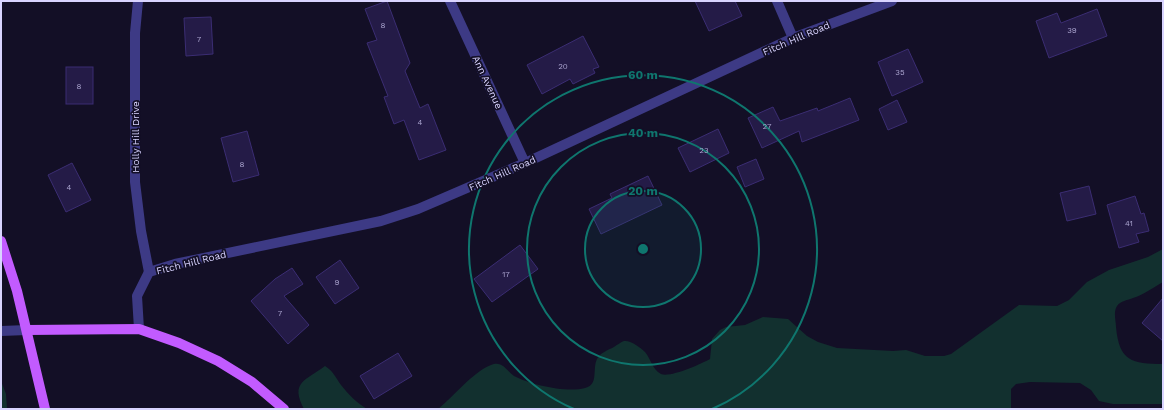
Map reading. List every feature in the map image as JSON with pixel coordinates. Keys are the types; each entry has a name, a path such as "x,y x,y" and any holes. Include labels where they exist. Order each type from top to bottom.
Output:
{"main road":[{"path":"1,241 14,278 45,409"},
{"path":"27,330 139,329 179,343 218,361 252,382 284,409"}],"street":[{"name":"Holly Hill Drive","path":"138,1 135,33 135,182 141,230 149,272"},
{"name":"Ann Avenue","path":"450,1 525,163"},
{"path":"777,1 793,38"},
{"name":"Fitch Hill Road","path":"139,329 137,296 149,272 175,264 381,221 418,210 525,163 793,38 892,1"},
{"path":"1,331 27,330"}],"green space":[{"path":"1163,249 1163,282 1137,297 1120,303 1116,308 1115,314 1120,347 1124,354 1135,361 1163,364 1163,404 1113,404 1099,401 1091,390 1080,383 1030,382 1016,384 1011,389 1011,409 438,409 477,373 484,368 495,364 501,365 514,376 539,385 569,390 585,388 592,384 594,380 598,357 624,341 633,343 643,350 658,372 665,375 671,374 693,367 710,359 712,339 720,330 726,327 745,325 763,317 788,319 807,336 818,342 837,348 893,351 906,350 925,356 944,356 951,354 1019,305 1057,306 1069,300 1087,282 1109,270 1148,257"},
{"path":"325,366 332,372 350,395 367,409 304,409 300,400 299,387 306,379"},
{"path":"1,381 6,394 7,409 1,409"}],"building":[{"path":"387,1 410,63 405,71 420,108 428,104 446,150 419,160 404,120 394,124 384,97 388,96 367,43 377,40 365,9"},
{"path":"695,1 735,1 742,16 709,31"},
{"path":"1097,9 1107,36 1049,58 1036,21 1057,13 1061,23"},
{"path":"211,17 213,54 186,56 184,18"},
{"path":"583,36 599,67 593,69 595,73 573,84 570,79 542,94 527,65"},
{"path":"908,49 923,82 892,96 878,62"},
{"path":"66,67 93,67 93,104 66,104"},
{"path":"850,98 859,120 802,142 799,131 762,148 748,118 773,107 780,121 817,108 818,111"},
{"path":"897,100 907,122 888,130 879,109"},
{"path":"718,129 729,153 690,172 678,148"},
{"path":"247,131 259,175 233,182 221,138"},
{"path":"756,159 764,179 745,187 737,167"},
{"path":"72,163 91,200 66,212 48,175"},
{"path":"648,176 662,205 601,234 589,209 612,198 610,194"},
{"path":"1089,186 1096,214 1067,221 1060,193"},
{"path":"1135,196 1141,214 1144,213 1149,231 1136,234 1139,242 1119,248 1107,205"},
{"path":"520,245 538,269 492,302 474,279"},
{"path":"340,260 359,288 335,304 316,277"},
{"path":"292,268 303,284 284,296 309,325 288,344 251,301 275,279"},
{"path":"1163,298 1163,341 1142,323"},
{"path":"398,353 412,376 374,399 360,376"}]}
